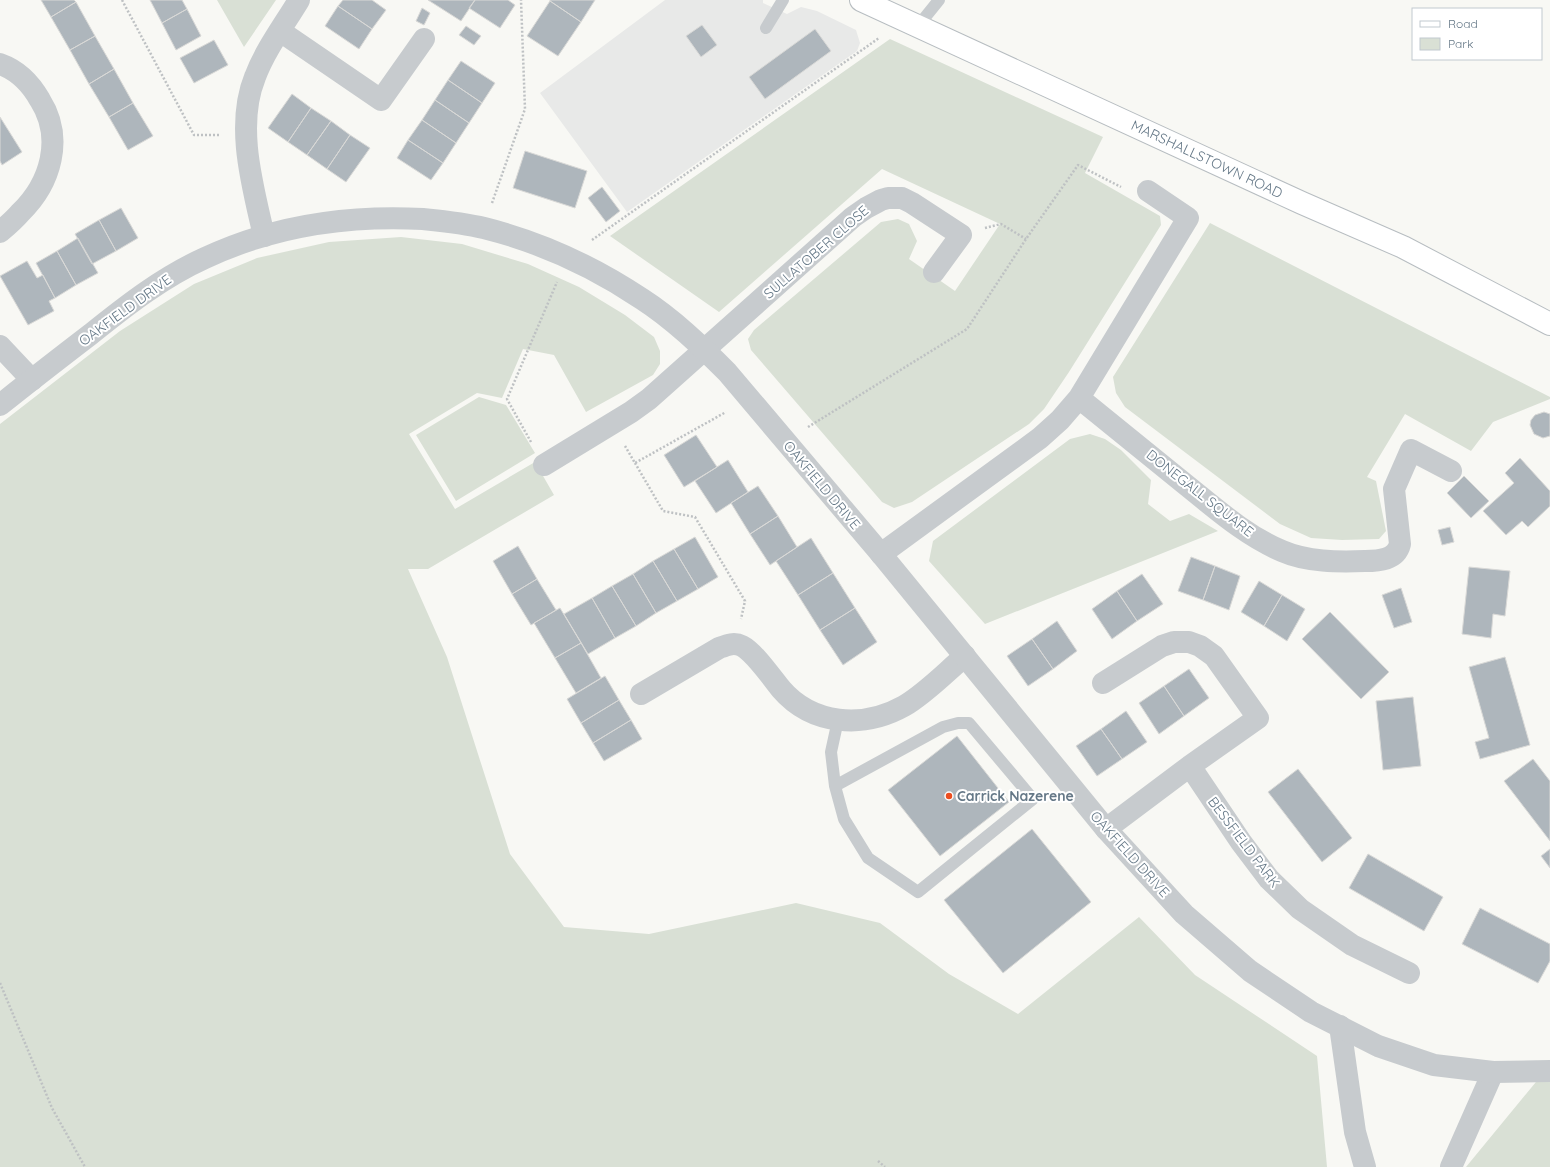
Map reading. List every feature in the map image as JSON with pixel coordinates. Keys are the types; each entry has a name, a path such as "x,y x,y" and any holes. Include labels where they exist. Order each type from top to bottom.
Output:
{"main road":[{"name":"MARSHALLSTOWN ROAD","path":"861,0 1302,204 1403,247 1550,324"}],"street":[{"path":"264,236 251,177 246,135 248,106 254,79 259,66 299,0"},
{"path":"280,31 381,100 424,39"},
{"path":"0,64 17,73 35,92 49,117 53,138 53,152 50,164 38,192 21,213 0,232"},
{"path":"881,554 1040,438 1060,420 1079,398 1188,218 1148,191"},
{"name":"SULLATOBER CLOSE","path":"544,465 613,423 655,394 853,217 873,204 888,198 907,200 961,235"},
{"name":"OAKFIELD DRIVE","path":"0,405 137,298 168,277 205,258 264,236 304,226 338,220 370,218 438,220 484,228 548,248 597,272 643,300 704,350 726,372 881,554 1106,829 1184,914 1250,971 1311,1012 1378,1046 1434,1065 1493,1072 1550,1071"},
{"path":"934,272 961,235"},
{"path":"0,346 32,380"},
{"name":"DONEGALL SQUARE","path":"1079,398 1237,524 1282,551 1302,557 1347,562 1377,561 1391,556 1396,552 1400,544 1394,489 1411,450 1451,471"},
{"path":"1103,683 1162,646 1180,641 1194,643 1209,652 1217,660 1258,718 1190,766 1106,829"},
{"path":"641,694 719,648 725,645 736,644 742,646 750,652 782,691 812,713 838,720 868,718 903,707 965,656"},
{"name":"BESSFIELD PARK","path":"1190,766 1264,873 1289,899 1300,909 1352,945 1409,973"},
{"path":"1340,1026 1355,1132 1365,1167"},
{"path":"1451,1167 1493,1072"}],"lane":[{"path":"766,28 783,0"},
{"path":"911,23 939,0"},
{"path":"834,786 943,727 958,723 969,723 1033,799 918,892 868,858 844,819 834,786 831,752 838,720"}],"path":[{"path":"122,0 194,135 246,135"},
{"path":"484,228 524,109 521,0"},
{"path":"544,465 506,399 567,258 911,23"},
{"path":"785,441 967,329 1078,165 1139,196 1148,191"},
{"path":"961,235 1000,224 1026,240"},
{"path":"635,464 749,398"},
{"path":"613,423 663,511 695,517 745,601 736,644"},
{"path":"0,983 52,1108 86,1167"},
{"path":"878,1161 885,1167"}],"shaded area":[{"path":"665,0 763,0 763,3 787,14 801,7 817,11 856,30 860,43 857,51 627,212 540,93"}],"green space":[{"path":"217,0 276,0 244,47"},
{"path":"890,39 1103,137 1085,173 1160,216 1161,225 1069,372 1044,409 1029,424 912,502 894,508 882,502 751,350 748,339 754,330 881,222 898,219 909,224 917,241 909,259 955,291 1000,224 882,169 719,312 610,236"},
{"path":"1210,223 1550,397 1550,399 1493,422 1471,451 1405,414 1367,477 1376,481 1386,531 1379,539 1342,540 1311,538 1280,524 1125,407 1116,393 1113,377"},
{"path":"401,237 462,244 528,264 579,287 625,315 654,337 660,351 660,364 653,375 586,412 554,355 523,349 502,398 477,393 409,434 455,509 535,462 554,495 428,569 408,569 447,657 510,854 564,927 649,934 796,903 880,923 949,974 1018,1014 1139,917 1195,975 1317,1056 1327,1167 0,1167 0,424 120,331 194,284 257,258 329,242"},
{"path":"479,397 506,405 535,453 456,501 416,435"},
{"path":"1090,434 1105,439 1121,450 1151,480 1148,504 1170,521 1189,514 1218,531 985,624 929,561 933,541 1070,439"},
{"path":"1545,1071 1550,1071 1550,1167 1466,1167"}],"building":[{"path":"41,0 74,0 76,2 51,17"},
{"path":"150,0 182,0 187,9 162,23"},
{"path":"343,0 372,0 386,10 372,29 338,6"},
{"path":"428,0 475,0 461,21"},
{"path":"475,0 508,0 515,5 500,28 469,8"},
{"path":"550,0 595,0 581,22"},
{"path":"550,1 581,22 558,56 527,36"},
{"path":"76,2 95,36 70,50 51,17"},
{"path":"338,6 372,29 359,49 325,26"},
{"path":"422,8 430,13 424,25 416,21"},
{"path":"187,9 201,36 176,50 162,23"},
{"path":"702,25 717,45 701,57 686,36"},
{"path":"466,26 481,36 474,45 459,35"},
{"path":"815,29 831,51 765,99 749,77"},
{"path":"95,36 114,69 89,84 70,50"},
{"path":"214,40 228,65 194,83 180,58"},
{"path":"461,61 495,83 482,103 448,80"},
{"path":"114,69 133,103 109,117 89,84"},
{"path":"448,80 482,103 469,123 435,100"},
{"path":"292,94 311,108 288,142 268,128"},
{"path":"435,100 469,123 456,143 422,120"},
{"path":"133,103 153,136 128,150 109,117"},
{"path":"311,108 331,121 307,155 288,142"},
{"path":"0,117 22,152 2,165 0,161"},
{"path":"422,120 456,143 443,163 408,140"},
{"path":"331,121 350,135 327,169 307,155"},
{"path":"350,135 370,148 346,182 327,169"},
{"path":"408,140 443,163 431,180 397,158"},
{"path":"525,151 587,171 575,208 513,188"},
{"path":"602,187 620,211 606,222 588,198"},
{"path":"121,208 138,238 116,251 99,220"},
{"path":"99,220 116,251 92,264 75,234"},
{"path":"78,238 98,273 76,285 57,251"},
{"path":"57,251 76,285 55,298 36,263"},
{"path":"27,261 37,278 43,275 55,298 49,301 54,311 28,325 0,276"},
{"path":"1544,412 1550,414 1550,436 1543,438 1534,434 1530,425 1531,420 1535,415"},
{"path":"696,435 717,467 684,487 664,455"},
{"path":"1520,458 1550,491 1550,506 1528,527 1522,521 1506,535 1483,511 1514,483 1505,473"},
{"path":"728,460 748,492 716,513 695,481"},
{"path":"1464,476 1489,501 1471,518 1447,493"},
{"path":"758,486 778,516 750,534 731,503"},
{"path":"778,516 797,547 770,565 750,534"},
{"path":"1450,527 1454,542 1442,545 1438,530"},
{"path":"695,537 718,577 698,589 674,549"},
{"path":"811,538 833,573 798,595 776,561"},
{"path":"518,546 537,579 512,594 493,561"},
{"path":"674,549 698,589 677,601 653,561"},
{"path":"1191,557 1215,566 1203,600 1178,591"},
{"path":"653,561 677,601 656,613 633,574"},
{"path":"1215,566 1240,576 1229,610 1203,600"},
{"path":"1469,567 1510,571 1505,616 1493,614 1491,638 1462,634"},
{"path":"833,573 855,608 820,630 798,595"},
{"path":"633,574 656,613 636,626 612,586"},
{"path":"1142,574 1163,604 1137,621 1117,591"},
{"path":"537,579 556,610 531,625 512,594"},
{"path":"1259,581 1282,595 1264,626 1241,612"},
{"path":"612,586 636,626 615,638 592,598"},
{"path":"1401,588 1412,622 1394,628 1382,595"},
{"path":"1117,591 1137,621 1112,639 1092,609"},
{"path":"1282,595 1305,609 1287,641 1264,626"},
{"path":"592,598 615,638 588,654 564,614"},
{"path":"560,608 581,643 555,658 534,623"},
{"path":"855,608 877,642 843,665 820,630"},
{"path":"1330,612 1389,672 1361,699 1302,639"},
{"path":"1057,621 1077,651 1053,669 1032,639"},
{"path":"1032,639 1053,669 1028,686 1007,656"},
{"path":"581,643 601,678 576,693 555,658"},
{"path":"1505,657 1530,745 1480,759 1475,742 1489,738 1469,667"},
{"path":"1189,669 1209,698 1184,716 1164,686"},
{"path":"605,676 619,700 581,723 567,699"},
{"path":"1164,686 1184,716 1159,734 1139,703"},
{"path":"1413,697 1421,766 1383,770 1376,701"},
{"path":"619,700 631,720 593,743 581,723"},
{"path":"1126,711 1147,742 1122,759 1101,729"},
{"path":"631,720 642,739 604,761 593,743"},
{"path":"1101,729 1122,759 1097,776 1076,746"},
{"name":"Carrick Nazerene","path":"957,736 1009,802 940,856 888,790"},
{"path":"1533,759 1550,781 1550,841 1504,781"},
{"path":"1298,769 1352,838 1322,862 1268,792"},
{"path":"1032,829 1091,902 1003,973 944,900"},
{"path":"1550,849 1550,868 1541,856"},
{"path":"1368,854 1443,897 1424,931 1349,888"},
{"path":"1480,908 1550,944 1550,961 1538,983 1462,944"}],"place":[{"name":"Carrick Nazerene","path":"949,796"}]}
